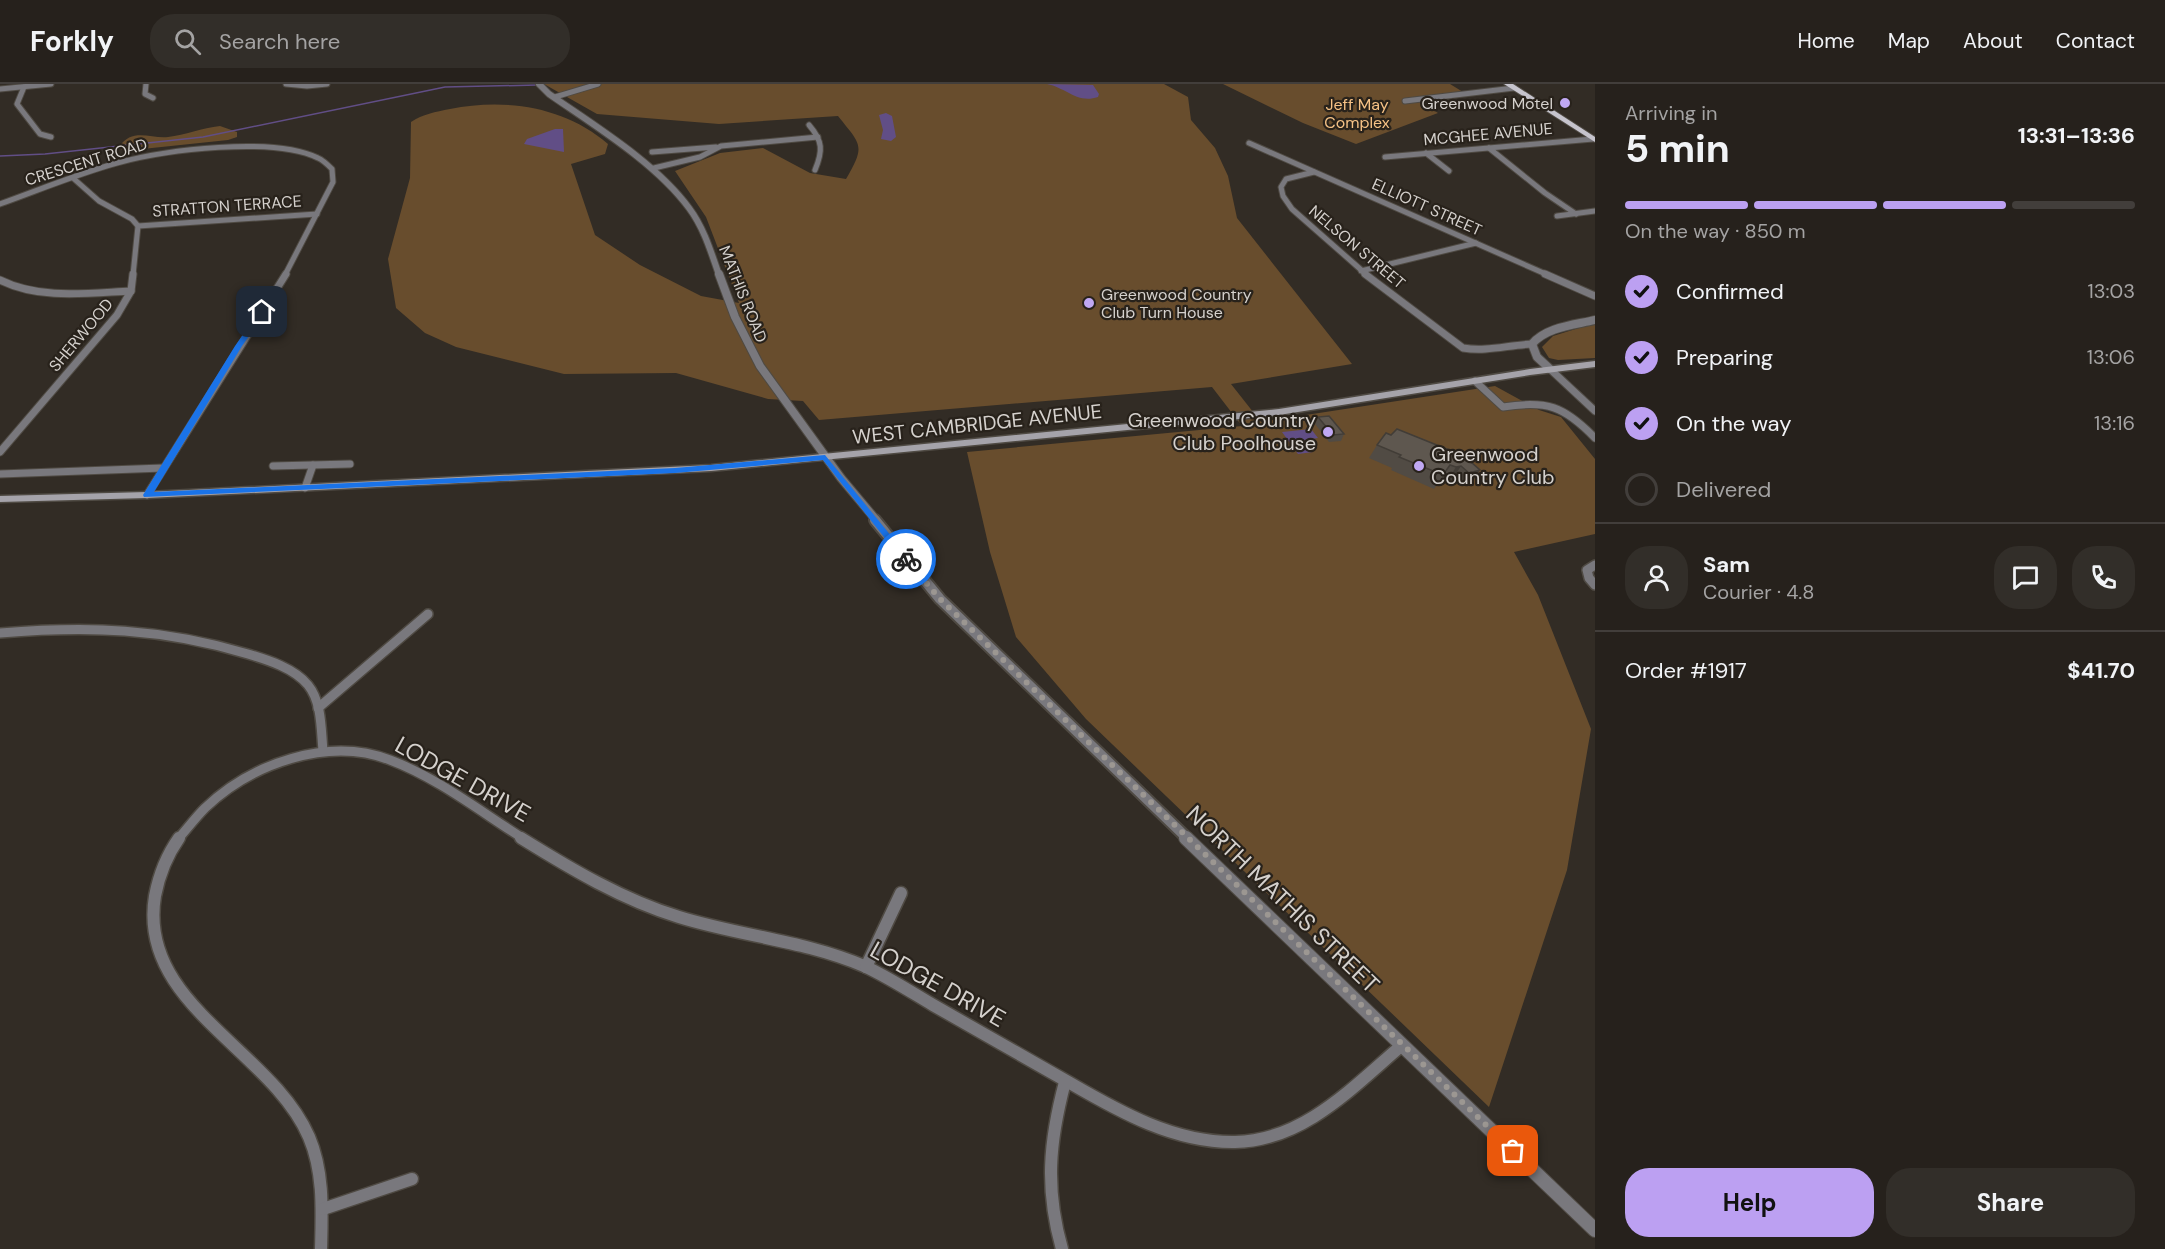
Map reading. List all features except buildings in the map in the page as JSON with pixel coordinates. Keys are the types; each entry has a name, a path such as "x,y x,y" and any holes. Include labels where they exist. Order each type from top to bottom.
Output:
{"main road":[{"path":"1511,86 1594,139"},
{"name":"WEST CAMBRIDGE AVENUE","path":"0,499 147,495 675,471 1279,412 1550,369 1595,364"}],"street":[{"path":"0,89 51,84"},
{"path":"146,84 145,94 153,98"},
{"path":"286,84 307,86 327,84"},
{"name":"MATHIS ROAD","path":"539,84 654,168 696,217 748,345 774,388 825,457 940,599"},
{"path":"555,97 598,84"},
{"path":"1405,101 1511,86"},
{"path":"24,87 17,104 40,134 51,137"},
{"path":"810,124 823,145 823,153 815,170"},
{"path":"652,152 818,137"},
{"name":"MCGHEE AVENUE","path":"1386,157 1594,139"},
{"name":"ELLIOTT STREET","path":"1249,143 1595,296"},
{"path":"654,168 700,156 720,146"},
{"name":"CRESCENT ROAD","path":"0,204 122,162 171,153 266,148 293,149 319,156 332,168 333,182 282,282 238,346 147,495"},
{"path":"1489,148 1545,193 1576,214"},
{"path":"1426,153 1449,171"},
{"name":"NELSON STREET","path":"1314,172 1286,179 1281,187 1282,196 1292,209 1361,271 1455,343 1474,351 1505,345 1532,344"},
{"path":"73,178 99,201 132,219 138,226"},
{"path":"1557,216 1594,211"},
{"name":"STRATTON TERRACE","path":"138,226 317,214"},
{"name":"SHERWOOD","path":"0,452 117,315 131,291 138,226"},
{"path":"1361,271 1476,243"},
{"path":"0,280 14,288 34,292 131,291"},
{"path":"1595,320 1542,335 1532,344 1537,357 1595,411"},
{"path":"1475,381 1503,407 1533,402 1558,407 1577,420 1595,438"},
{"path":"273,466 350,464"},
{"path":"305,488 314,465"},
{"path":"0,474 163,468"},
{"path":"1595,565 1587,570 1589,578 1595,585"},
{"name":"NORTH MATHIS STREET","path":"940,599 1401,1046 1595,1230"},
{"path":"318,708 428,614"},
{"path":"0,633 142,631 268,660 292,670 307,684 318,708 322,751"},
{"name":"LODGE DRIVE","path":"321,1249 323,1209 317,1158 309,1135 299,1116 276,1087 172,980 155,945 152,904 162,865 190,822 218,799 251,777 298,756 322,751 360,752 397,763 572,868 651,907 688,919 824,952 866,967 1065,1082 1149,1125 1203,1140 1244,1143 1274,1137 1303,1124 1401,1046"},
{"path":"866,967 901,893"},
{"path":"1062,1249 1051,1207 1049,1159 1056,1114 1065,1082"},
{"path":"323,1209 412,1179"}],"green space":[{"name":"Greenwood Country Club","path":"544,84 1164,84 1188,97 1191,120 1215,148 1228,176 1237,218 1352,364 1231,384 1261,422 1495,386 1539,410 1561,417 1595,459 1595,534 1514,552 1538,595 1591,729 1567,870 1489,1107 1086,719 1016,637 990,552 967,452 1242,426 1212,387 819,420 803,401 768,399 676,373 564,374 456,347 425,333 396,308 388,259 410,178 411,122 420,117 439,111 471,106 512,105 553,113 591,131 608,144 605,154 571,164 595,235 640,265 701,296 739,303 706,217 675,171 720,153 763,148 810,173 846,179 858,152 856,140 838,116 719,124 597,114"},
{"name":"Jeff May Complex","path":"1223,84 1450,84 1463,92 1417,99 1438,113 1356,144 1303,123"},
{"path":"220,126 237,132 237,137 228,140 133,150 122,150 119,147 130,137 142,135 168,137"},
{"path":"1595,323 1595,358 1558,360 1549,358 1542,347 1553,336"}],"shaded area":[{"path":"1047,84 1093,85 1099,94 1098,97 1091,99 1078,97"},
{"path":"886,113 892,116 896,137 891,141 881,139 883,130 879,115"},
{"path":"555,129 563,129 564,152 524,144 527,139"},
{"path":"1311,429 1318,438 1304,440 1313,452 1298,454 1282,432"}],"waterway":[{"path":"0,156 45,154 203,137 445,87 537,85"}],"way so far":[{"path":"906,559 940,599 1401,1046 1513,1151"}],"place":[{"name":"Greenwood Motel","path":"1565,103"},
{"name":"Greenwood Country Club Turn House","path":"1089,303"},
{"name":"Greenwood Country Club Poolhouse","path":"1328,432"},
{"name":"Greenwood Country Club","path":"1419,466"}],"route":[{"path":"262,312 238,346 147,495 675,471 825,457 906,559"}]}
